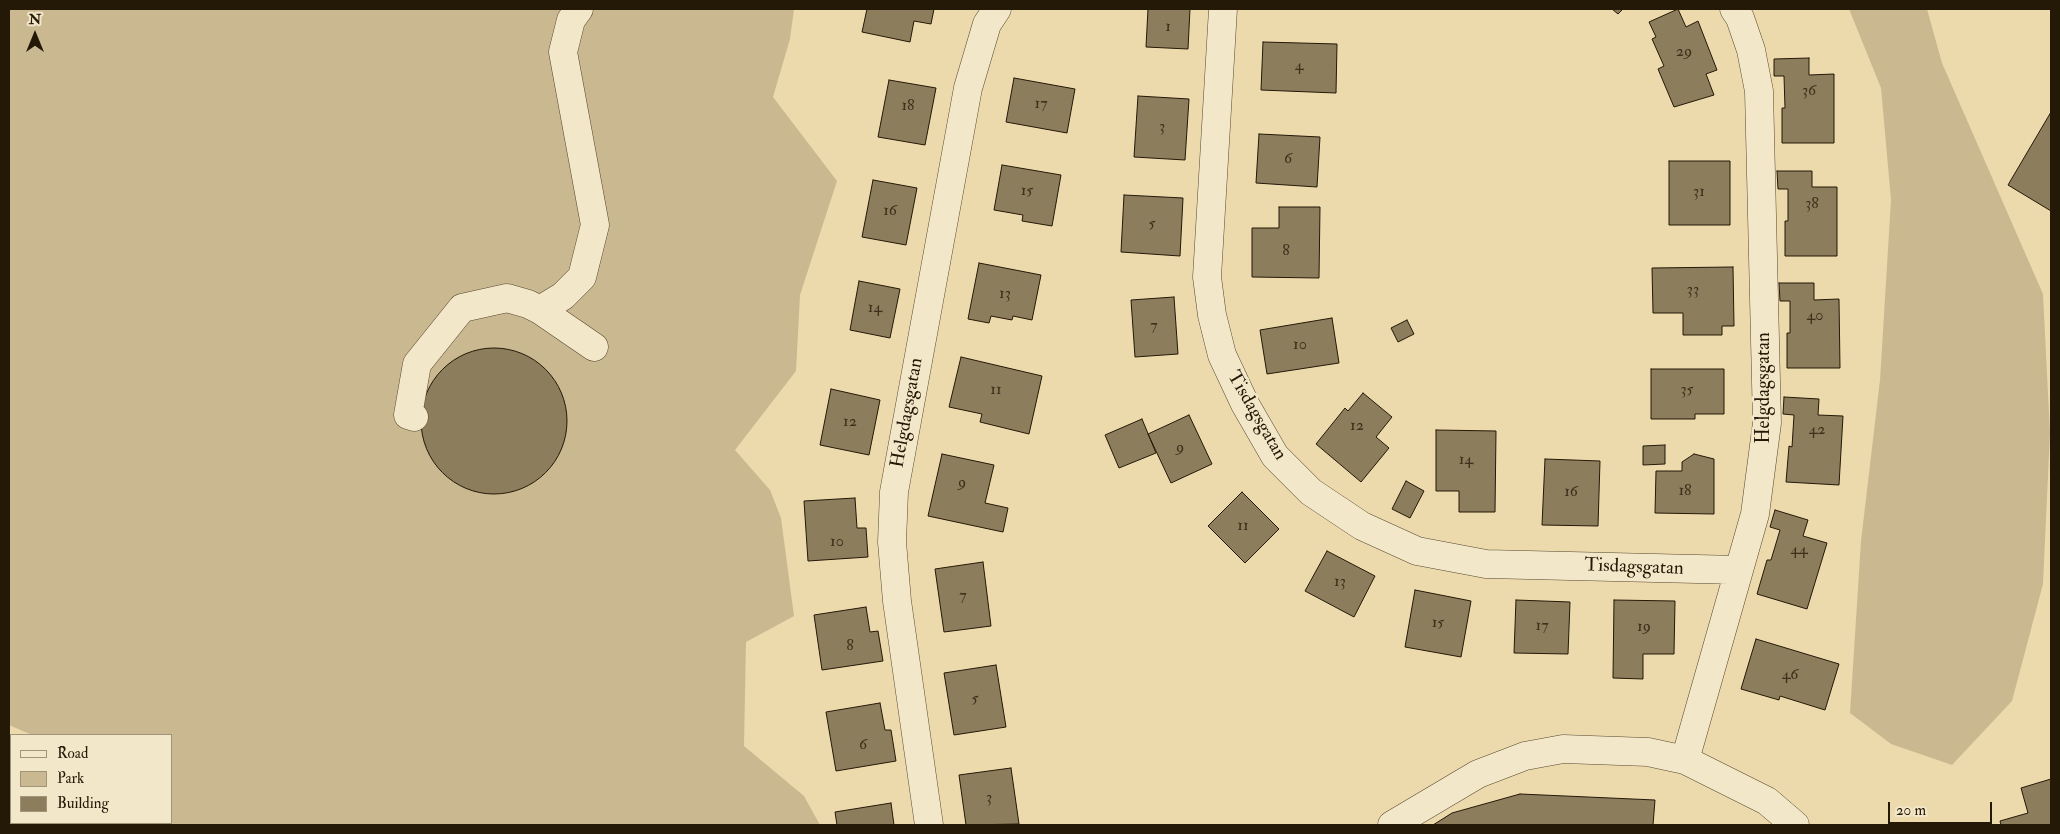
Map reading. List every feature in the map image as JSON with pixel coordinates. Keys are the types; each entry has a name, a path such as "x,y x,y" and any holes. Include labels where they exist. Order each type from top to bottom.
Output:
{"street":[{"path":"540,310 563,296 582,277 596,225 564,52 570,20 579,9"},
{"name":"Helgdagsgatan","path":"929,825 897,601 892,542 894,492 968,88 987,24 997,9"},
{"name":"Tisdagsgatan","path":"1224,9 1207,277 1212,314 1222,355 1245,404 1275,456 1311,492 1362,526 1417,551 1486,564 1738,570"},
{"name":"Helgdagsgatan","path":"1685,760 1755,514 1768,423 1758,91 1751,50 1740,18 1734,9"},
{"path":"414,417 408,415 417,364 462,308 506,298 528,304 540,310 594,347"},
{"path":"1392,825 1478,774 1526,756 1563,749 1648,752 1685,760 1767,801 1795,825"}],"green space":[{"path":"9,9 794,9 790,39 773,97 837,181 800,295 796,371 735,450 770,490 781,518 794,616 746,642 744,746 804,796 820,825 119,825 172,824 172,734 30,734 9,725"},
{"path":"1849,9 1927,9 1942,63 2043,294 2050,433 2043,584 2012,701 1952,765 1891,744 1850,713 1861,541 1880,380 1891,200 1881,88"}],"building":[{"path":"867,9 934,9 931,24 914,21 910,42 862,32"},
{"path":"1148,9 1190,9 1188,49 1146,47"},
{"path":"1612,9 1623,9 1618,14"},
{"path":"1678,9 1686,27 1698,21 1717,70 1706,74 1714,95 1674,107 1658,69 1664,66 1652,39 1656,37 1649,22"},
{"path":"1263,42 1337,44 1336,93 1261,90"},
{"path":"1809,58 1809,75 1834,74 1834,143 1782,143 1782,108 1785,108 1784,76 1774,76 1774,59"},
{"path":"1014,78 1075,89 1067,133 1006,122"},
{"path":"889,80 936,88 925,145 878,137"},
{"path":"1138,96 1189,99 1185,160 1134,157"},
{"path":"2051,112 2051,211 2008,185"},
{"path":"1259,134 1320,137 1317,187 1256,183"},
{"path":"1669,161 1730,161 1730,225 1669,225"},
{"path":"1002,165 1061,175 1052,226 1022,221 1023,215 994,210"},
{"path":"1777,171 1812,171 1812,187 1837,187 1837,256 1785,256 1785,221 1788,221 1788,189 1778,189"},
{"path":"873,180 917,188 906,245 862,237"},
{"path":"1124,195 1183,198 1180,256 1121,252"},
{"path":"1279,207 1320,207 1319,278 1252,277 1252,228 1279,228"},
{"path":"979,263 1041,275 1032,320 1013,316 1012,320 991,316 989,323 968,319"},
{"path":"1733,267 1734,326 1722,326 1722,335 1683,335 1683,313 1653,313 1652,268"},
{"path":"859,281 900,289 890,338 850,330"},
{"path":"1779,283 1814,283 1814,300 1839,299 1840,368 1787,368 1787,333 1790,333 1790,301 1780,301"},
{"path":"1174,297 1178,354 1135,357 1131,300"},
{"path":"1332,318 1339,363 1267,374 1260,330"},
{"path":"1407,320 1414,334 1398,342 1391,328"},
{"path":"494,348 508,349 522,354 535,360 546,369 555,380 561,393 566,407 566,435 561,449 555,462 546,473 535,482 522,488 508,493 494,494 480,493 466,488 453,482 442,473 433,462 427,449 422,435 421,421 422,407 427,393 433,380 442,369 453,360 466,354 480,349"},
{"path":"961,357 1042,376 1029,434 980,422 982,414 949,407"},
{"path":"1651,369 1724,369 1724,414 1695,414 1695,419 1651,419"},
{"path":"831,389 880,400 869,455 820,445"},
{"path":"1363,393 1392,417 1376,437 1389,448 1361,482 1316,444 1345,408 1348,411"},
{"path":"1784,397 1819,399 1818,415 1843,416 1839,485 1786,482 1789,446 1792,447 1794,415 1783,414"},
{"path":"1189,415 1212,464 1171,483 1148,434"},
{"path":"1142,419 1156,453 1119,468 1105,435"},
{"path":"1436,430 1496,431 1495,512 1459,512 1459,491 1436,491"},
{"path":"1665,445 1665,464 1643,465 1643,446"},
{"path":"942,454 994,465 985,503 1008,508 1003,532 928,516"},
{"path":"1694,454 1714,459 1714,514 1655,513 1656,471 1682,471 1682,462"},
{"path":"1545,459 1600,461 1598,526 1542,525"},
{"path":"1406,481 1424,491 1410,518 1392,509"},
{"path":"1242,492 1279,529 1245,563 1208,526"},
{"path":"855,498 857,528 866,528 868,557 808,561 804,501"},
{"path":"1775,510 1808,520 1803,536 1827,543 1807,609 1757,594 1767,560 1771,560 1780,530 1770,527"},
{"path":"1327,551 1375,576 1354,617 1305,591"},
{"path":"983,562 991,626 944,632 935,569"},
{"path":"1415,590 1471,601 1461,657 1405,647"},
{"path":"1516,600 1570,602 1568,654 1514,653"},
{"path":"1614,600 1675,601 1674,654 1643,654 1643,679 1613,678"},
{"path":"866,607 870,632 878,631 883,661 822,670 814,615"},
{"path":"1756,639 1839,664 1825,710 1780,696 1779,700 1741,689"},
{"path":"996,665 1006,727 954,735 944,673"},
{"path":"880,703 885,730 891,730 896,761 836,771 826,712"},
{"path":"10,757 10,824 41,825 9,825"},
{"path":"1011,768 1019,824 966,825 959,775"},
{"path":"2051,779 2051,825 2001,825 2000,821 2028,813 2021,788"},
{"path":"1520,794 1655,800 1653,825 1433,825 1452,813"},
{"path":"891,803 894,825 837,825 835,812"}]}
